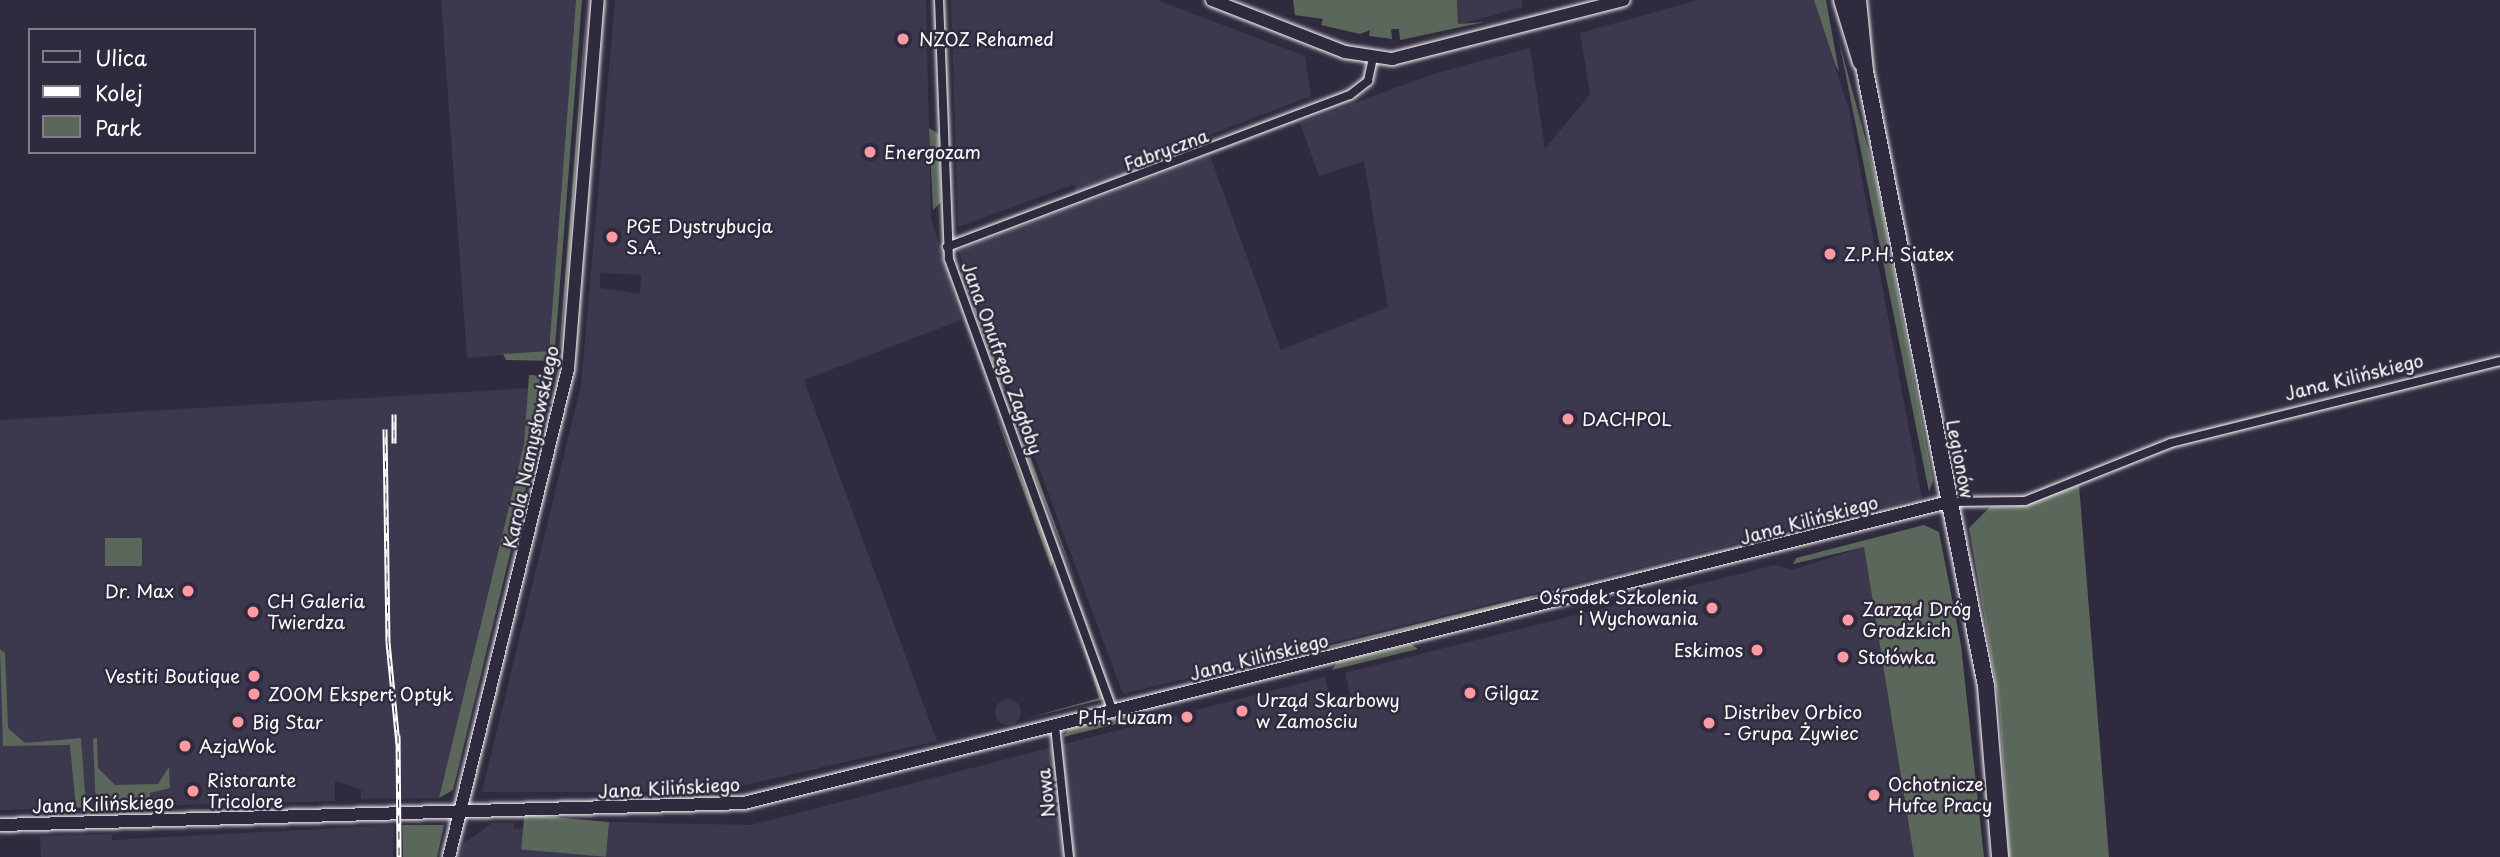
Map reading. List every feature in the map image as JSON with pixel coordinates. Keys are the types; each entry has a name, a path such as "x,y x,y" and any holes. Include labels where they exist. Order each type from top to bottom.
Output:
{"highway":[{"name":"Legionów","path":"1842,0 1865,71"},
{"name":"Legionów","path":"1858,0 1865,71 1988,701 2000,857"}],"street":[{"name":"Karola Namysłowskiego","path":"449,857 464,811 568,369 598,0"},
{"name":"Jana Onufrego Zagłoby","path":"939,0 947,247 1113,712"},
{"path":"1212,0 1373,58 1426,55 1624,0"},
{"name":"Fabryczna","path":"947,247 1350,95 1368,81 1373,58"},
{"name":"Jana Kilińskiego","path":"0,825 727,806 1949,502 2025,501 2171,443 2500,361"},
{"name":"Nowa","path":"1055,726 1069,857"}],"shaded area":[{"path":"441,0 576,0 549,351 467,358"},
{"path":"615,0 926,0 931,218 961,320 804,380 937,741 715,792 482,792 581,385","holes":["600,273 641,275 640,294 600,288"]},
{"path":"951,0 1157,0 1305,56 1311,96 1188,143 1188,153 1076,195 1075,184 958,227"},
{"path":"1457,0 1522,0 1522,7 1458,25"},
{"path":"1698,0 1814,0 1849,110 1922,498 1123,694 958,250 1210,156 1281,350 1388,307 1364,161 1319,176 1300,123 1433,74 1530,48 1545,149 1590,94 1580,33"},
{"path":"529,388 524,444 439,798 361,799 361,789 335,781 335,801 0,810 0,420"},
{"path":"1864,547 1914,857 460,857 463,844 492,823 514,823 514,829 609,822 751,825 1324,677 1332,698 1350,695 1345,673 1775,565 1792,570"},
{"path":"1008,699 1017,703 1021,712 1017,721 1008,725 999,721 995,712 999,703"},
{"path":"394,825 393,857 41,857 40,836 112,834 112,840"}],"green space":[{"path":"576,0 582,0 554,361 506,360 503,354 549,351"},
{"path":"587,0 570,249 559,355"},
{"path":"1293,0 1457,0 1458,24 1485,22 1400,40 1399,29 1391,29 1392,39 1369,36 1370,30 1360,34 1321,25 1323,19 1295,15"},
{"path":"1814,0 1826,0 1839,72 1835,64"},
{"path":"1839,41 1877,182 1933,480 1929,492"},
{"path":"929,128 939,134 941,202 933,210"},
{"path":"958,262 1005,386 1000,384"},
{"path":"529,375 550,376 550,388 453,790 439,798 524,444"},
{"path":"995,413 1054,559 1051,567"},
{"path":"1024,440 1076,582 1023,447"},
{"path":"2079,485 2109,857 2009,857 1999,703 1969,528 1990,507 2021,506"},
{"path":"1924,525 1939,532 1961,645 1984,857 1914,857 1864,547 1793,564 1796,558"},
{"path":"105,538 142,538 142,566 105,566"},
{"path":"1534,595 1527,602 1268,661"},
{"path":"1077,624 1105,699 1028,718 1099,698"},
{"path":"1411,644 1418,649 1332,670 1337,662"},
{"path":"0,649 5,653 8,728 25,743 81,738 86,807 76,808 70,745 3,746"},
{"path":"1137,712 1145,717 1063,737 1069,729"},
{"path":"104,736 97,738 98,768 115,785 158,784 169,767 170,788 150,793 150,802 96,807 93,739"},
{"path":"524,815 609,822 606,857 521,849"},
{"path":"402,825 444,825 437,857 403,857"}],"railway":[{"path":"394,414 394,443"},
{"path":"385,429 388,642 398,744"},
{"path":"398,735 399,857"}],"place":[{"name":"NZOZ Rehamed","path":"903,39"},
{"name":"Energozam","path":"870,152"},
{"name":"PGE Dystrybucja S.A.","path":"612,237"},
{"name":"Z.P.H. Siatex","path":"1830,254"},
{"name":"DACHPOL","path":"1568,419"},
{"name":"Dr. Max","path":"188,591"},
{"name":"Ośrodek Szkolenia i Wychowania","path":"1712,608"},
{"name":"CH Galeria Twierdza","path":"253,612"},
{"name":"Zarząd Dróg Grodzkich","path":"1848,620"},
{"name":"Eskimos","path":"1757,650"},
{"name":"Stołówka","path":"1843,657"},
{"name":"Vestiti Boutique","path":"254,676"},
{"name":"Gilgaz","path":"1470,693"},
{"name":"ZOOM Ekspert Optyk","path":"254,694"},
{"name":"Urząd Skarbowy w Zamościu","path":"1242,711"},
{"name":"P.H. Luzam","path":"1187,717"},
{"name":"Big Star","path":"238,722"},
{"name":"Distribev Orbico - Grupa Żywiec","path":"1709,723"},
{"name":"AzjaWok","path":"185,746"},
{"name":"Ristorante Tricolore","path":"193,791"},
{"name":"Ochotnicze Hufce Pracy","path":"1874,795"}]}
